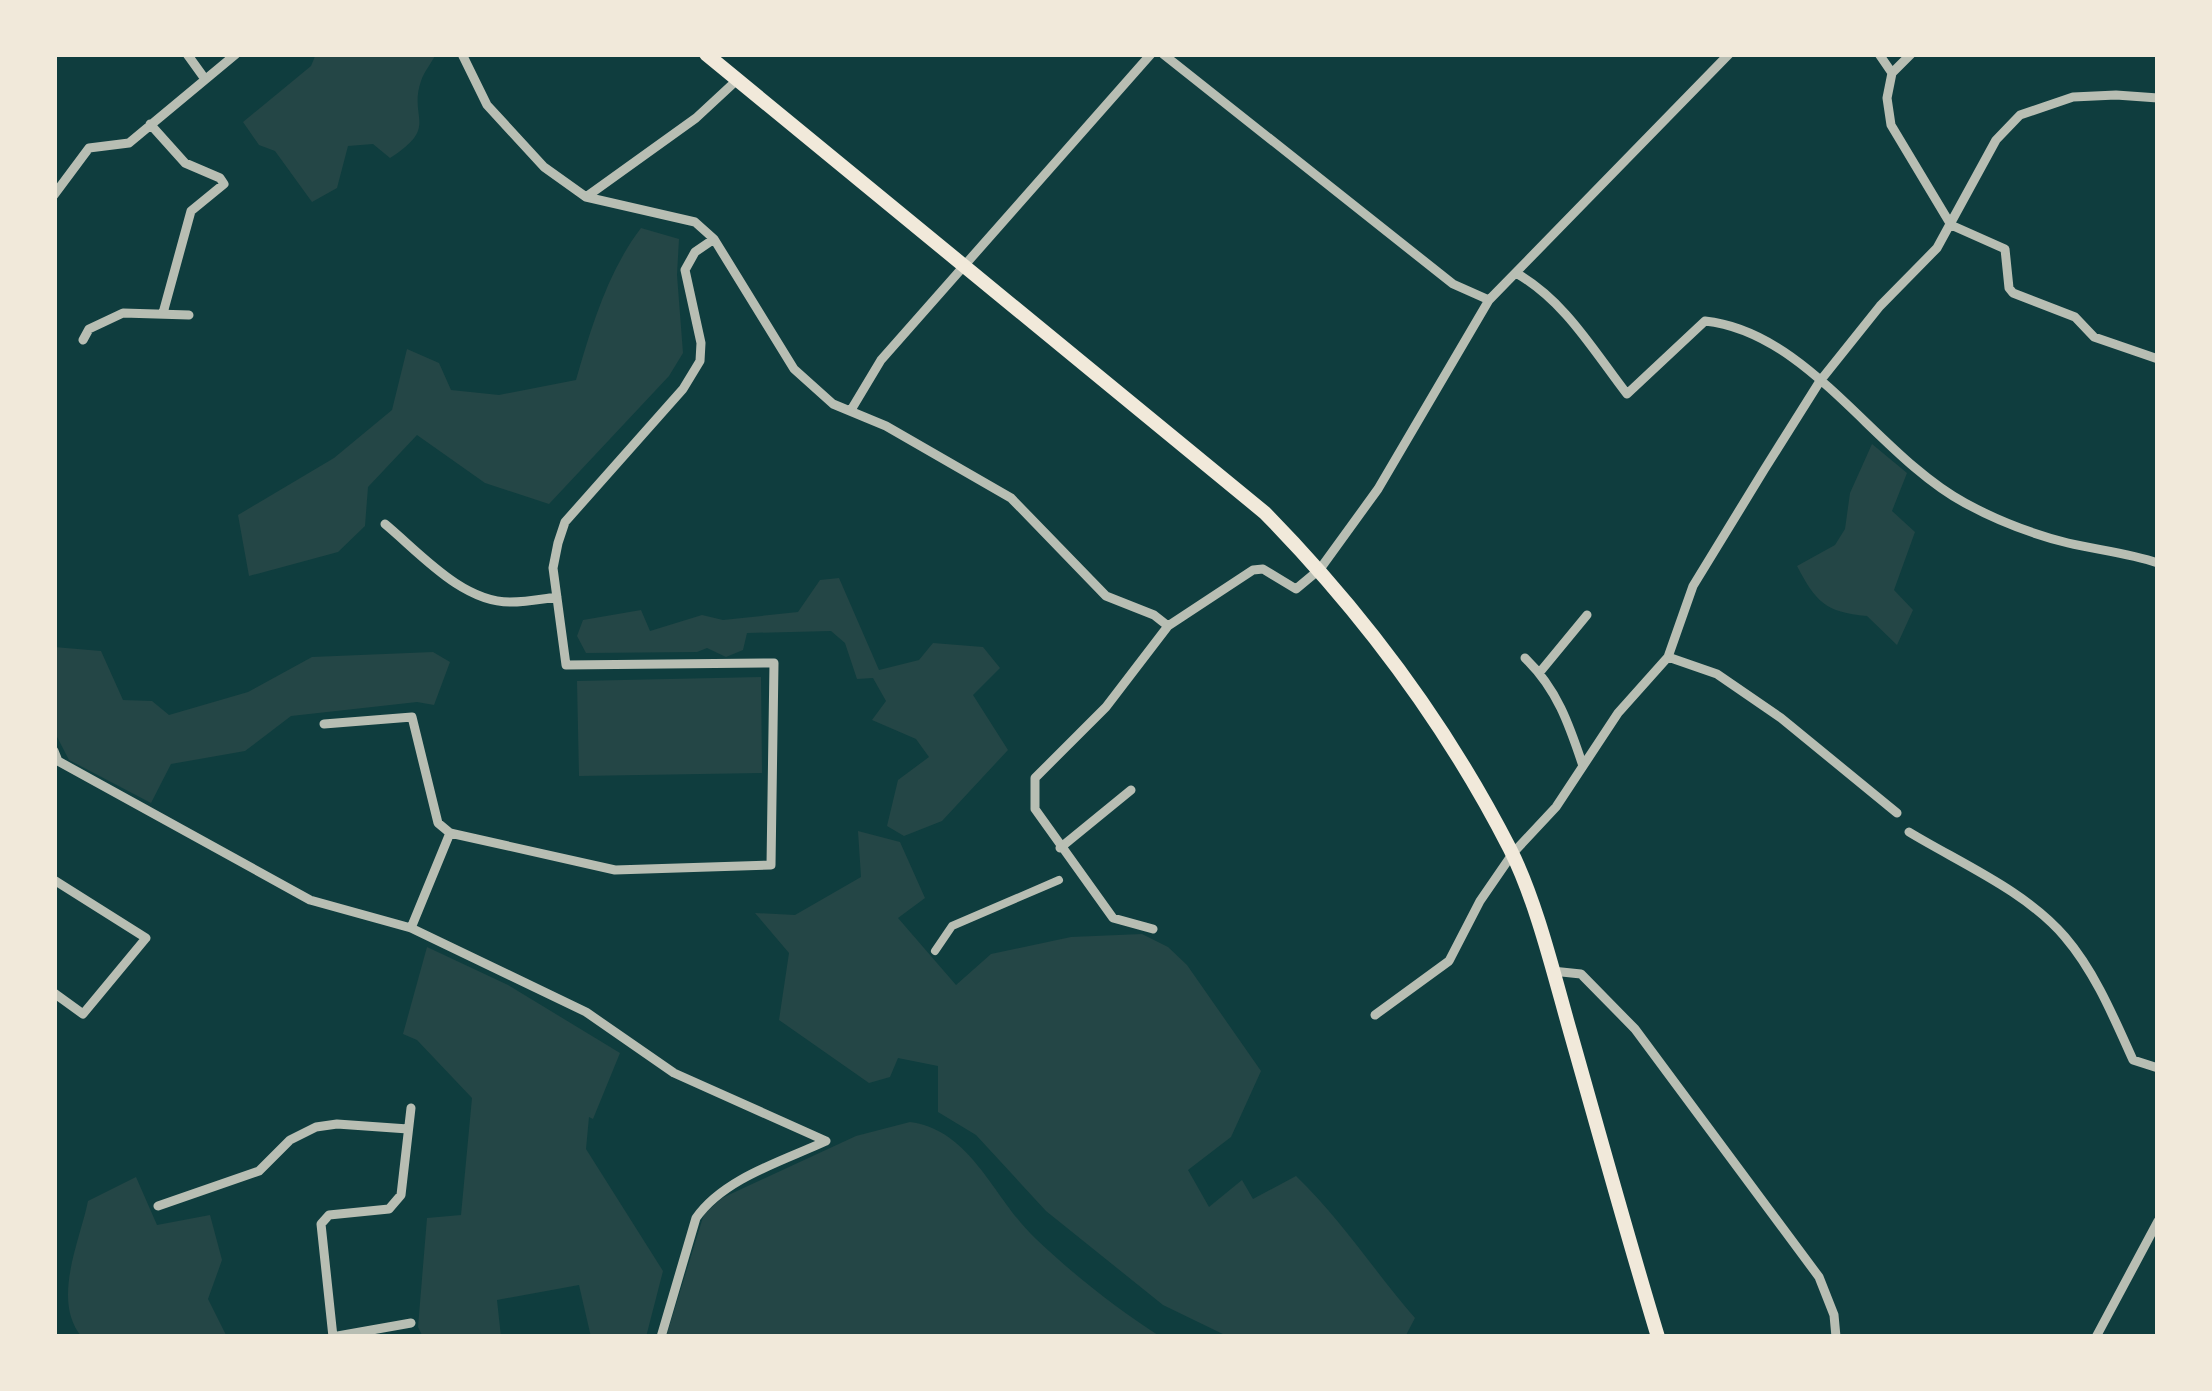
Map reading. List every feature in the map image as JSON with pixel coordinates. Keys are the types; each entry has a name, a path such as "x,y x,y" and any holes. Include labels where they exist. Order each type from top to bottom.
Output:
{"main road":[{"path":"706,54 1265,513 1379,640 1437,724 1513,853 1552,970 1658,1337"}],"street":[{"path":"187,54 205,79"},
{"path":"54,195 89,148 128,143 236,54"},
{"path":"463,54 487,106 544,167 586,197 695,222 715,238 794,369 833,404 886,426 1011,498 1106,596 1168,626"},
{"path":"851,410 881,360 1151,54"},
{"path":"1163,54 1454,284 1489,300"},
{"path":"1153,929 1112,918 1035,809 1035,778 1106,707 1168,626 1253,570 1264,569 1296,589 1320,569 1390,469 1489,300 1729,54"},
{"path":"1879,54 1892,73"},
{"path":"1911,54 1892,73 1886,98 1891,125 1952,225 2005,249 2012,293 2075,316 2094,338 2158,359"},
{"path":"586,197 696,118 737,80"},
{"path":"1375,1015 1450,962 1480,901 1513,853 1556,808 1618,713 1669,657 1693,586 1820,381 1880,306 1937,248 1996,140 2020,115 2073,97 2158,98"},
{"path":"150,124 185,163 224,184 190,211 164,313"},
{"path":"324,724 412,717 438,823 450,833 615,870 771,865 774,662 566,665 553,568 565,522 683,389 700,361 701,343 685,270 694,252 715,238"},
{"path":"1516,273 1544,289 1627,394 1705,321 1735,324 1820,381 1912,467 1961,501 2012,526 2158,563"},
{"path":"83,340 89,328 123,313 189,316"},
{"path":"385,524 480,597 508,602 557,597"},
{"path":"1540,673 1587,615"},
{"path":"1669,657 1717,674 1897,813"},
{"path":"1526,658 1568,719 1583,766"},
{"path":"54,751 58,761 310,900 411,928 586,1012 674,1073 826,1141 707,1202 696,1218 661,1337"},
{"path":"1060,848 1131,790"},
{"path":"1909,832 2036,909 2065,937 2098,988 2133,1060 2158,1068"},
{"path":"411,928 450,833"},
{"path":"54,880 146,938 83,1014 54,993"},
{"path":"935,951 952,926 1059,880"},
{"path":"1552,970 1581,974 1635,1029 1819,1277 1834,1316 1836,1337"},
{"path":"411,1108 401,1195 395,1203 388,1209 328,1215 321,1224 333,1337 411,1323"},
{"path":"158,1205 259,1171 290,1140 316,1127 337,1124 408,1130"},
{"path":"2096,1337 2158,1221"}],"shaded area":[{"path":"316,54 436,54 421,81 414,138 390,158 373,144 348,146 337,188 312,202 275,151 259,145 243,122 311,66"},
{"path":"641,228 679,239 683,353 669,376 549,504 485,483 417,435 368,487 365,526 338,552 249,576 238,515 334,458 392,410 407,349 439,363 451,390 499,395 576,380 610,281"},
{"path":"1872,444 1907,473 1892,511 1915,532 1894,590 1913,610 1897,645 1867,616 1823,603 1797,566 1835,545 1845,529 1850,493"},
{"path":"839,578 879,670 919,660 933,643 983,647 1000,668 973,695 1008,750 942,821 904,836 887,826 898,780 929,757 916,739 872,720 886,701 873,678 857,679 845,643 831,631 747,633 743,650 726,657 707,648 586,653 577,636 583,620 641,610 650,631 702,615 723,620 798,612 820,580"},
{"path":"54,647 101,651 123,700 152,701 169,715 248,692 312,657 433,652 450,662 434,705 417,702 291,716 245,751 171,764 151,803 69,760 54,731"},
{"path":"761,677 762,773 579,776 577,681"},
{"path":"858,831 900,842 925,898 898,918 956,985 991,954 1071,937 1142,934 1168,947 1187,965 1261,1071 1231,1137 1188,1170 1209,1207 1242,1180 1253,1199 1296,1176 1415,1318 1405,1337 1229,1337 1163,1305 1046,1211 976,1135 938,1112 938,1066 898,1058 890,1077 869,1083 779,1020 789,953 755,913 795,915 861,877"},
{"path":"427,947 508,985 620,1053 593,1119 589,1117 586,1149 663,1271 646,1337 591,1337 579,1285 497,1300 501,1337 423,1337 418,1327 427,1218 461,1215 472,1098 417,1040 403,1034"},
{"path":"910,1122 950,1138 1036,1239 1096,1291 1161,1337 666,1337 704,1214 722,1198 856,1136"},
{"path":"136,1177 157,1225 210,1215 222,1260 208,1299 227,1337 82,1337 73,1322 70,1271 88,1201"}]}
